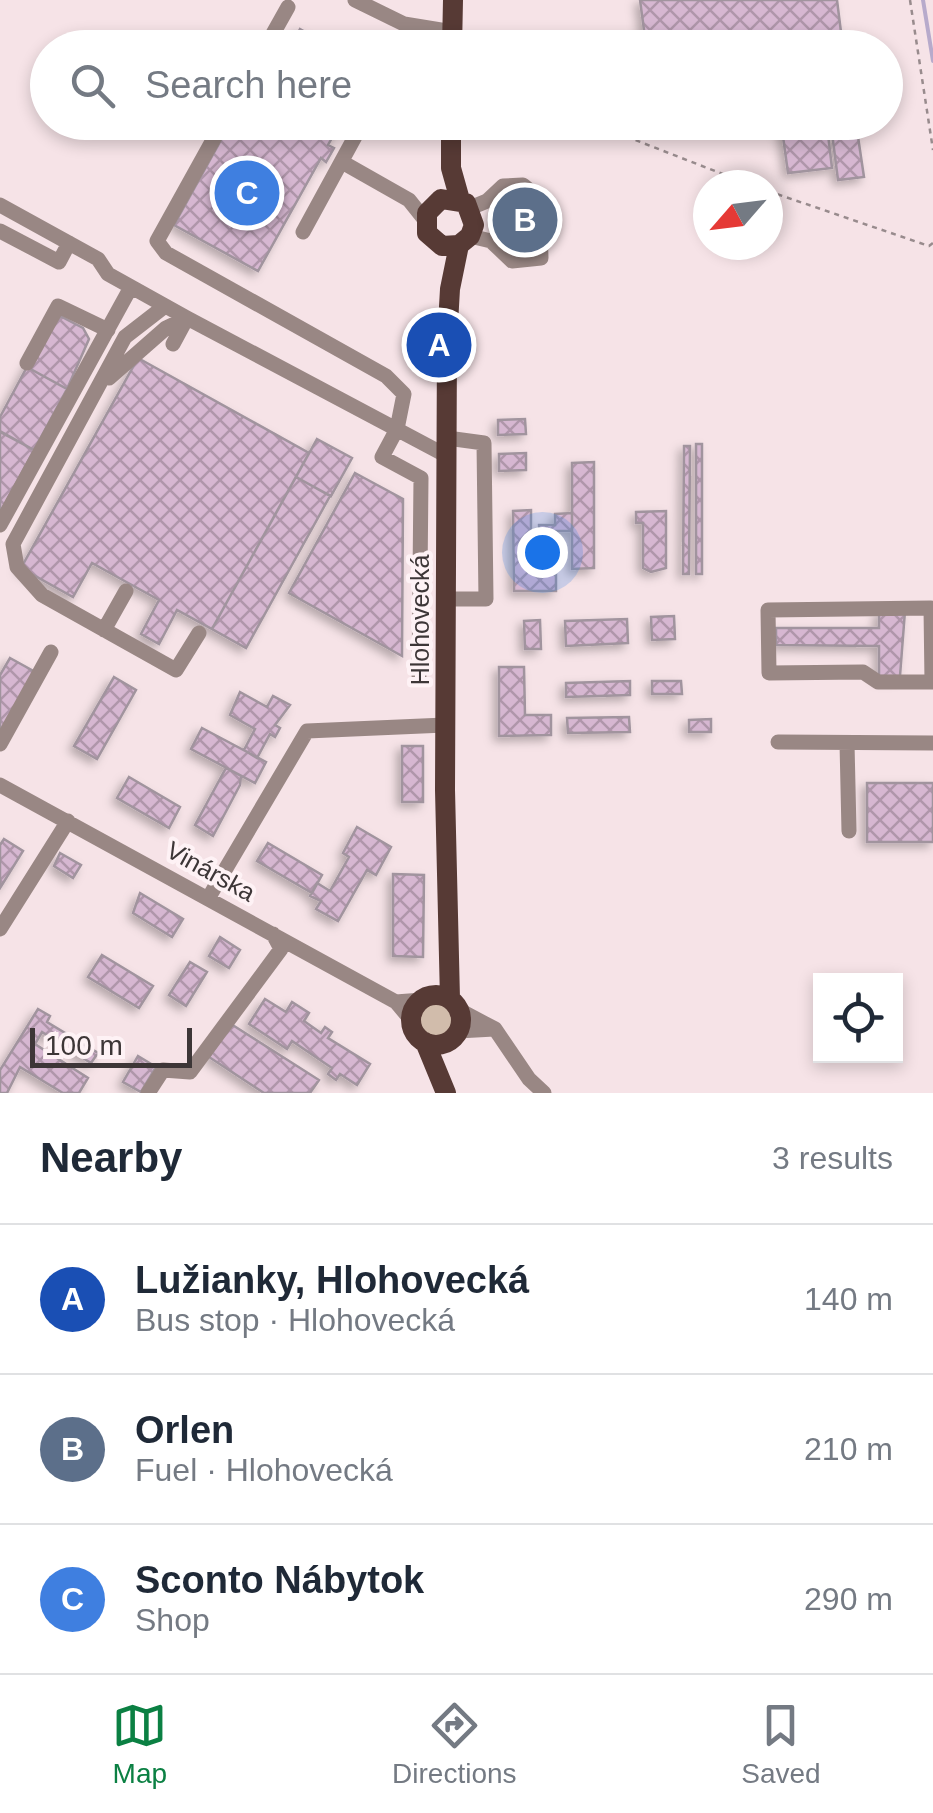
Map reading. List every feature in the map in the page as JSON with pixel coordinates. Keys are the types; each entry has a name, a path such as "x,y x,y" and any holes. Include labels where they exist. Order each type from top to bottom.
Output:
{"main road":[{"path":"452,30 454,0"},
{"name":"Hlohovecká","path":"450,289 436,242 446,206 451,140"},
{"name":"Hlohovecká","path":"446,206 474,225 464,240 450,289 446,952 440,1001 454,1036"},
{"path":"436,242 464,240"},
{"path":"440,1001 412,1021 446,1093"},
{"path":"425,1042 454,1036 446,1093"}],"street":[{"path":"355,0 422,30"},
{"path":"275,30 288,7"},
{"path":"213,140 157,242 166,253 396,384 404,394 396,429 382,457 421,478 419,676"},
{"path":"304,232 354,140"},
{"path":"342,162 410,200 446,206 487,201 502,186 523,185 539,198 542,258 512,261 491,241 464,240"},
{"path":"0,206 98,259 108,274 131,287 396,429 447,447 484,443 486,600 446,599"},
{"path":"0,231 59,262 69,244"},
{"path":"0,525 131,287"},
{"path":"27,363 58,306 108,330"},
{"path":"165,306 125,337 12,544 27,583 176,670 200,632"},
{"path":"172,344 187,318"},
{"path":"102,383 166,328 187,318"},
{"path":"104,630 126,590"},
{"path":"931,608 932,682 878,682 864,672 769,673 768,610 931,608"},
{"path":"0,744 50,652"},
{"path":"209,897 307,731 445,726"},
{"path":"778,742 933,743"},
{"path":"848,742 849,831"},
{"name":"Vinárska","path":"0,785 396,1002 412,1021"},
{"path":"0,929 68,821"},
{"path":"148,1093 163,1070 190,1072 281,949 273,934"},
{"path":"396,1002 440,1001 495,1028 529,1079 544,1093"},
{"path":"454,1036 495,1028"}],"path":[{"path":"910,0 933,150"},
{"path":"635,140 712,170"},
{"path":"783,196 928,246 933,244"}],"shaded area":[{"path":"436,1004 448,1009 453,1021 448,1033 436,1038 424,1033 419,1021 424,1009"}],"building":[{"path":"640,0 837,0 841,30 644,30"},
{"path":"221,140 331,140 328,145 334,148 326,162 321,158 258,271 174,225"},
{"path":"783,140 829,140 832,168 788,173"},
{"path":"833,140 858,140 864,177 838,180"},
{"path":"506,207 514,210 514,226 506,229 498,226 495,218 498,210"},
{"path":"514,214 555,214 556,228 515,229"},
{"path":"60,316 83,328 89,339 67,389 27,367"},
{"path":"138,358 309,453 212,629 177,610 159,644 141,634 159,600 92,563 73,597 21,568"},
{"path":"27,367 67,389 34,450 0,431 0,417"},
{"path":"525,419 526,434 498,435 498,420"},
{"path":"0,432 34,450 0,513"},
{"path":"317,439 352,458 331,496 296,477"},
{"path":"696,444 702,444 702,574 696,574"},
{"path":"684,446 690,446 689,574 683,574"},
{"path":"526,453 526,470 499,471 499,454"},
{"path":"594,462 594,568 572,569 572,463"},
{"path":"355,473 403,499 402,656 289,593"},
{"path":"296,477 330,496 246,648 212,629"},
{"path":"531,510 531,556 556,555 556,591 514,591 513,511"},
{"path":"666,511 666,568 651,572 643,568 643,523 636,523 636,512"},
{"path":"572,513 572,531 556,531 550,553 539,553 539,547 533,547 533,531 539,531 539,525 555,525 555,514"},
{"path":"879,611 905,611 900,676 879,676 879,646 776,645 776,628 879,628"},
{"path":"674,616 675,639 652,640 651,617"},
{"path":"627,619 628,643 566,646 565,621"},
{"path":"540,620 541,649 525,649 524,621"},
{"path":"10,658 37,673 0,740 0,675"},
{"path":"499,667 524,667 525,715 551,715 551,735 499,736"},
{"path":"114,677 136,690 97,759 74,746"},
{"path":"630,681 630,695 566,697 566,683"},
{"path":"652,681 681,681 682,694 652,694"},
{"path":"240,692 267,707 273,696 290,705 275,725 280,728 275,737 270,734 257,758 244,750 255,729 230,715"},
{"path":"629,717 630,732 568,733 567,718"},
{"path":"711,719 711,732 689,732 689,720"},
{"path":"202,728 266,762 255,783 191,749"},
{"path":"402,746 423,746 423,802 402,802"},
{"path":"226,768 241,776 240,785 213,836 195,825"},
{"path":"129,777 180,807 169,828 117,798"},
{"path":"867,783 933,783 933,842 867,842"},
{"path":"357,827 391,847 376,875 367,870 338,921 316,909 321,901 310,896 317,883 330,891 349,857 343,853"},
{"path":"4,839 23,851 0,888 0,845"},
{"path":"268,843 322,875 312,893 257,861"},
{"path":"60,853 81,865 73,878 54,866"},
{"path":"393,874 424,875 423,957 393,956"},
{"path":"140,893 183,919 172,937 133,913"},
{"path":"220,937 240,950 229,968 209,956"},
{"path":"102,955 153,986 139,1008 88,977"},
{"path":"190,962 207,972 186,1006 169,995"},
{"path":"265,999 286,1012 292,1002 309,1013 304,1021 321,1033 325,1027 332,1032 328,1038 370,1064 357,1085 340,1074 336,1080 328,1074 332,1068 292,1041 287,1049 249,1024"},
{"path":"38,1009 50,1016 47,1022 98,1053 91,1063 42,1032 35,1044 88,1078 79,1093 63,1093 20,1067 7,1093 0,1093 0,1070"},
{"path":"231,1024 319,1080 310,1093 264,1093 209,1057"},
{"path":"138,1056 156,1067 141,1092 123,1082"}],"waterway":[{"path":"923,0 933,61"}],"place":[{"name":"Sconto Nábytok","path":"247,193"},
{"name":"Orlen","path":"525,220"},
{"name":"Lužianky, Hlohovecká","path":"439,345"}]}
